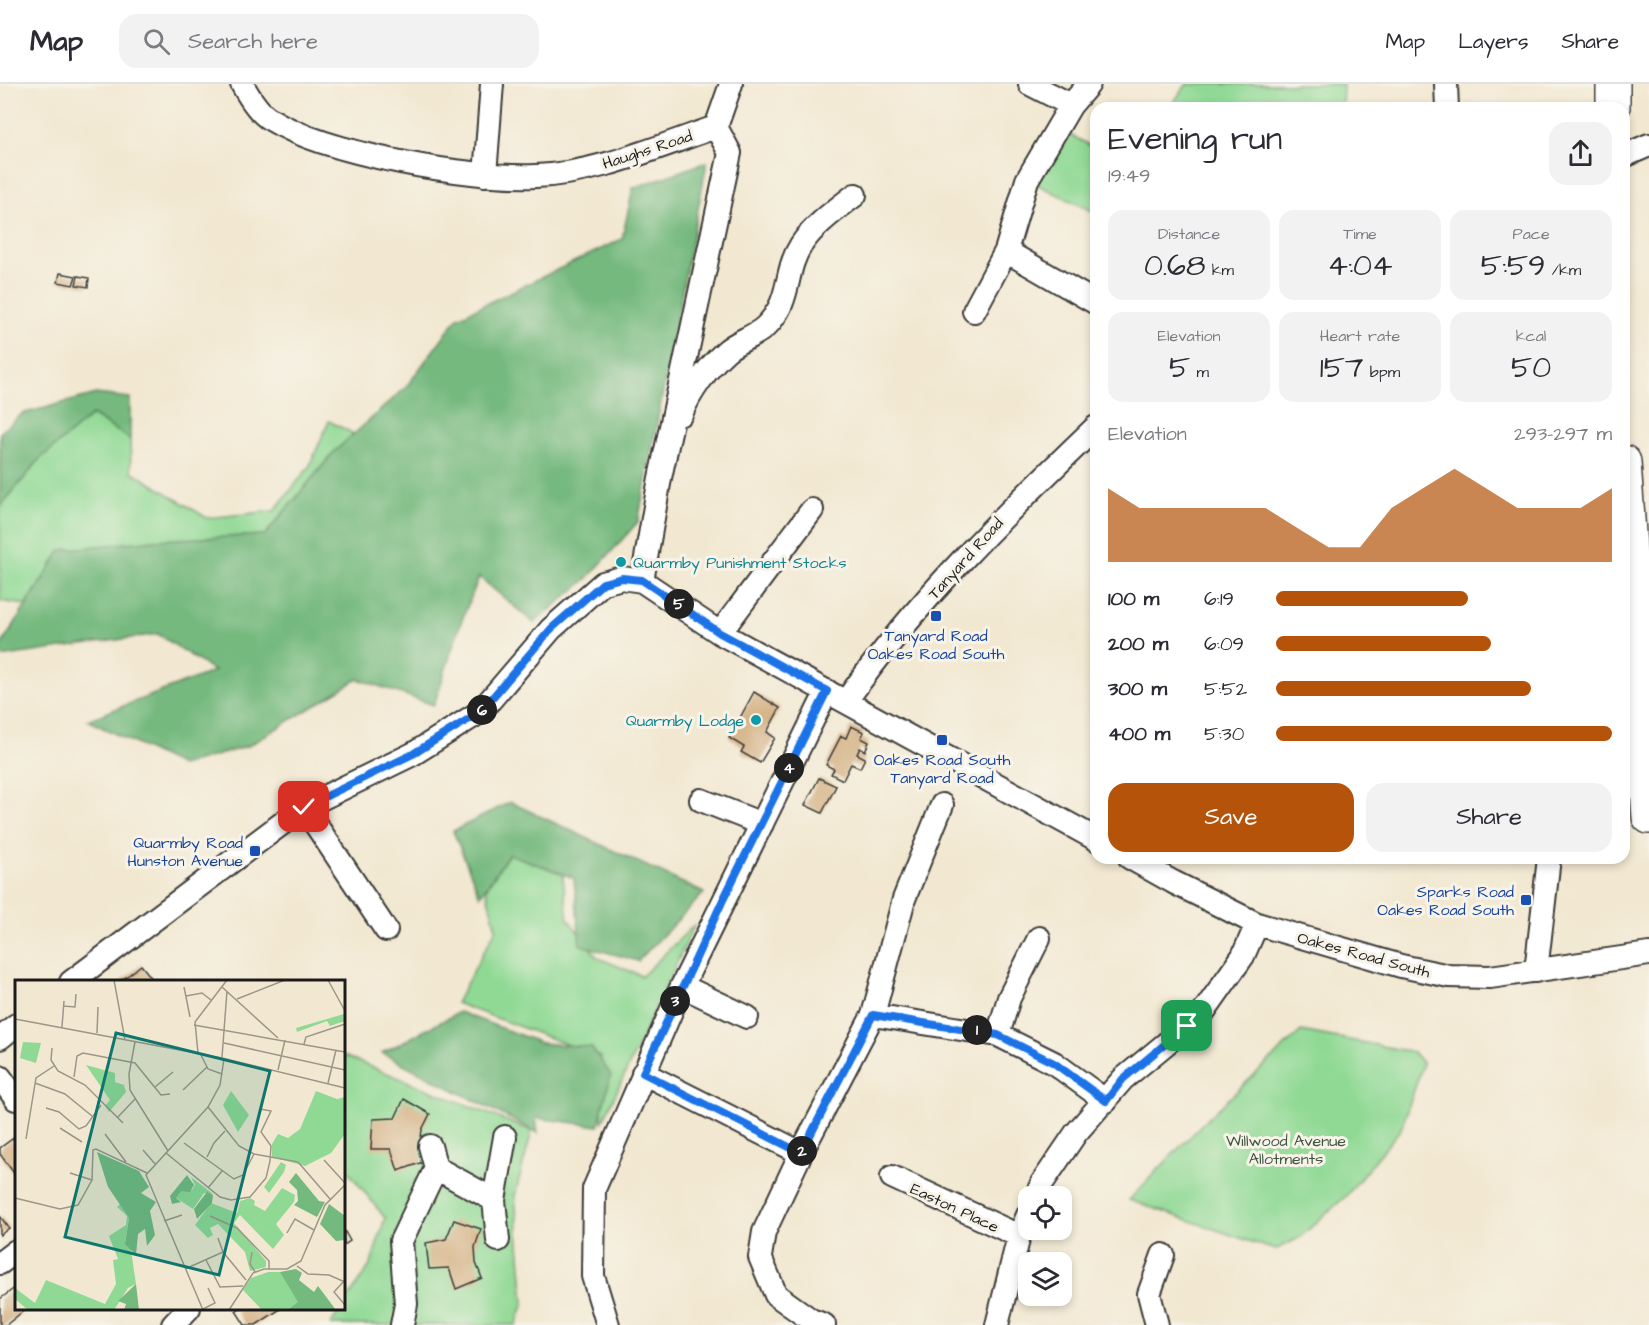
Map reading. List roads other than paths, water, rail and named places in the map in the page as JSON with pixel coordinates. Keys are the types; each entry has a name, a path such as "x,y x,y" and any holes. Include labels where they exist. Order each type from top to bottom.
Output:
{"highway":[{"path":"1613,84 1613,102"},
{"path":"1630,573 1640,757 1649,817"}],"street":[{"name":"Haughs Road","path":"242,84 267,118 298,133 387,159 485,175 537,176 585,169 716,127"},
{"path":"485,175 492,84"},
{"path":"660,478 730,153 716,127 731,84"},
{"path":"1030,84 1071,105"},
{"path":"974,311 1006,251 1027,180 1071,105 1089,84"},
{"path":"1446,84 1447,102"},
{"path":"1630,153 1649,145"},
{"path":"632,579 660,478 682,411 701,380 726,350 764,327 785,299 791,269 801,244 833,212 855,195"},
{"path":"1006,251 1090,300"},
{"name":"Tanyard Road","path":"608,1325 593,1276 594,1189 682,986 762,824 836,696 873,662 985,533 1090,433"},
{"path":"720,633 812,510"},
{"path":"72,980 304,807 413,754 480,712 551,629 603,583 632,579 720,633 1090,836"},
{"path":"701,800 762,824"},
{"path":"824,1325 811,1320 776,1295 760,1257 764,1232 801,1153 873,1015 904,899 942,806"},
{"path":"304,807 386,930"},
{"name":"Oakes Road South","path":"1141,864 1257,924 1401,966 1449,976 1490,977 1649,954"},
{"path":"1536,971 1548,864"},
{"path":"1041,1186 1076,1133 1123,1079 1202,1014 1243,956 1257,924"},
{"path":"998,1035 1009,998 1039,938"},
{"path":"682,986 747,1017"},
{"path":"873,1015 998,1035 1054,1063 1106,1101"},
{"path":"0,1038 15,1026"},
{"path":"643,1073 801,1153"},
{"path":"0,1077 15,1098"},
{"path":"498,1240 494,1200 506,1137"},
{"path":"402,1325 405,1304 401,1241 433,1157 494,1200"},
{"name":"Easton Place","path":"892,1177 1018,1236"},
{"path":"997,1325 1018,1240"},
{"path":"0,1263 15,1252"},
{"path":"1157,1325 1149,1294 1164,1255"}],"place":[{"name":"Quarmby Punishment Stocks","path":"621,562"},
{"name":"Tanyard Road Oakes Road South","path":"936,616"},
{"name":"Quarmby Lodge","path":"756,720"},
{"name":"Oakes Road South Tanyard Road","path":"942,740"},
{"name":"Quarmby Road Hunston Avenue","path":"255,851"},
{"name":"Sparks Road Oakes Road South","path":"1526,900"}],"park label":[{"name":"Willwood Avenue Allotments","path":"1286,1149"}]}
